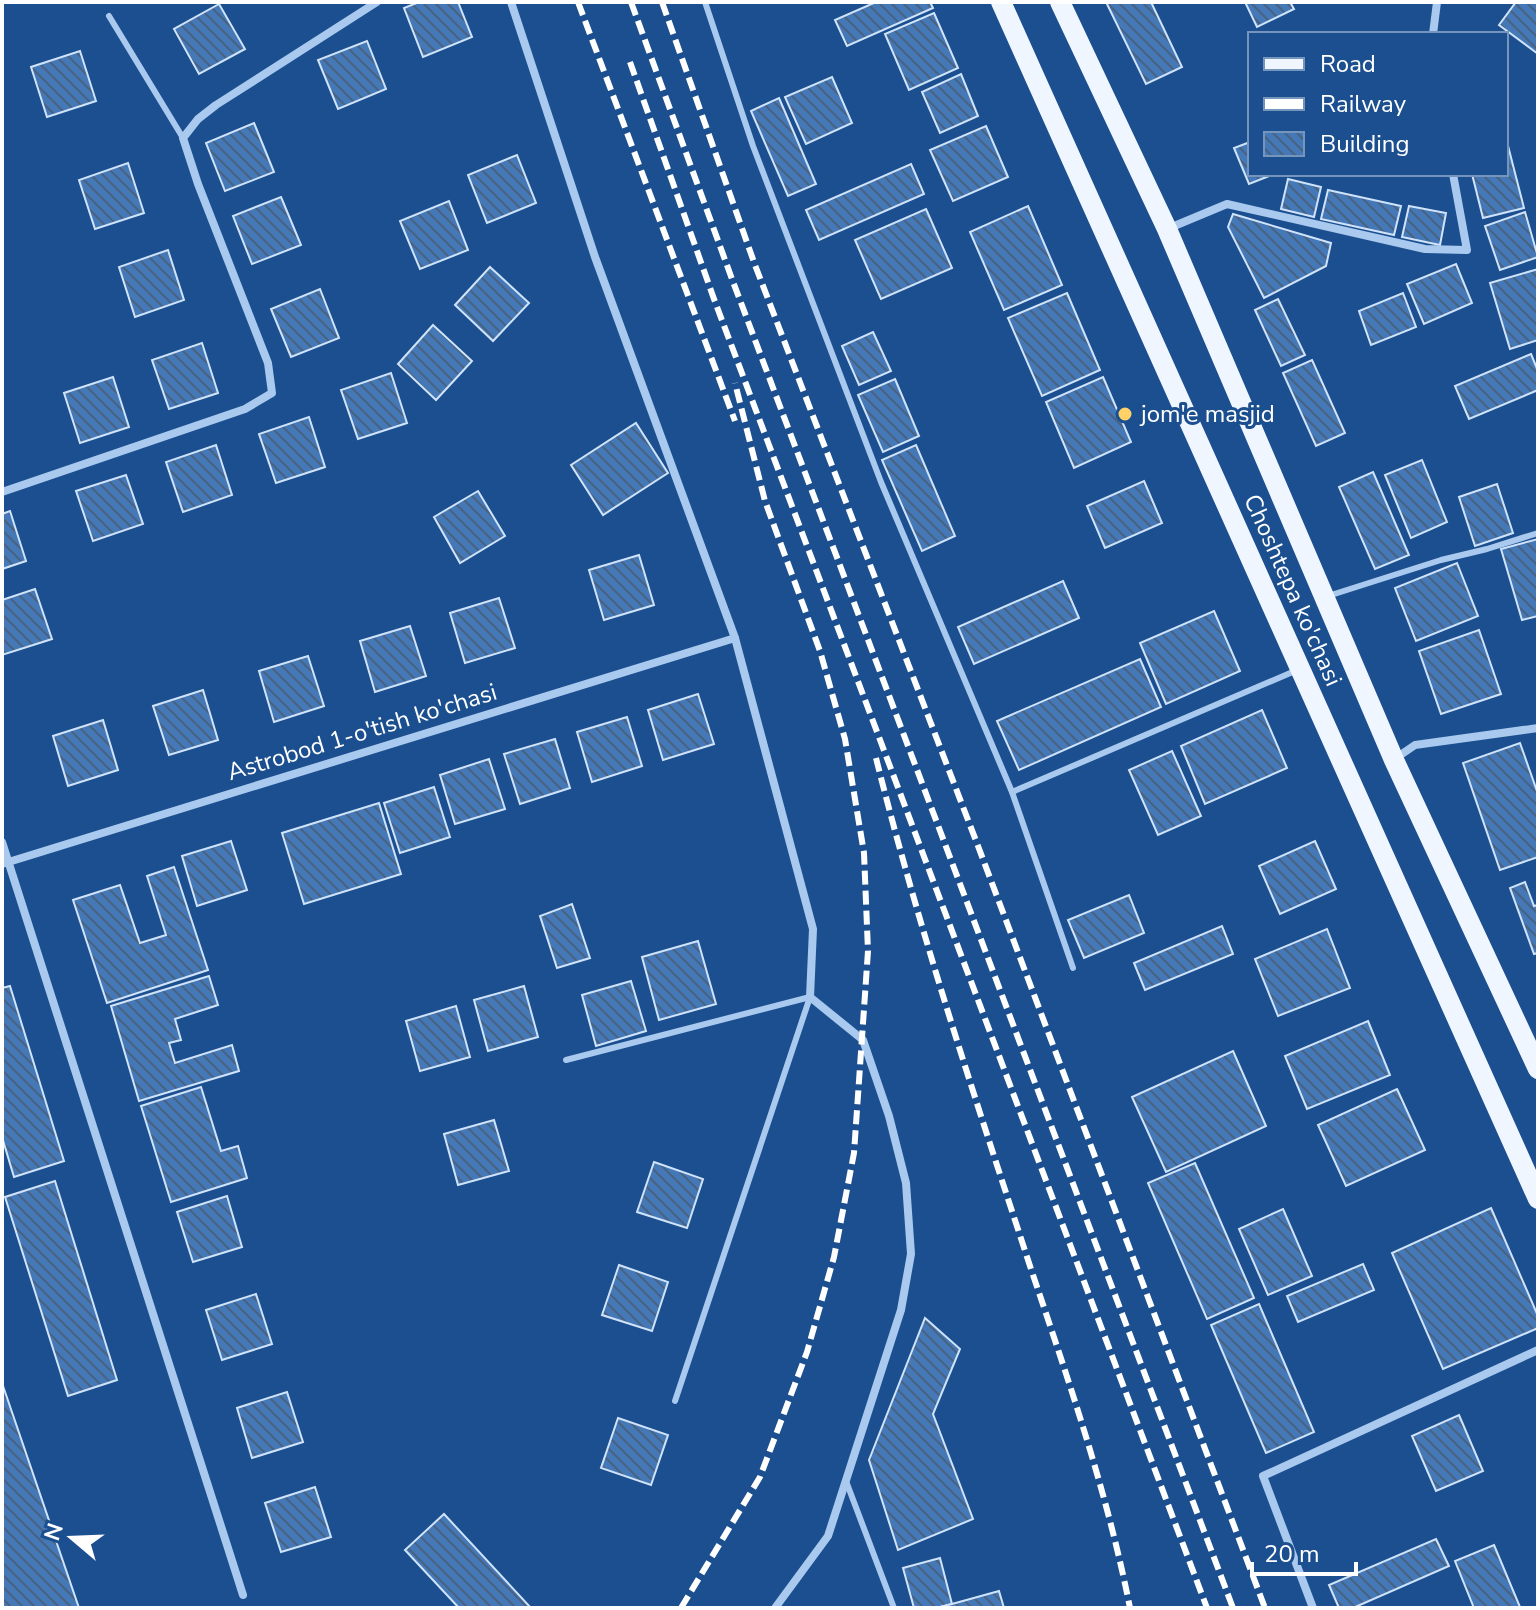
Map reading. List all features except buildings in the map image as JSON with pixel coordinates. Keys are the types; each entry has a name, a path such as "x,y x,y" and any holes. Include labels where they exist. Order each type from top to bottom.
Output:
{"main road":[{"name":"Choshtepa ko'chasi","path":"1001,2 1538,1199"},
{"name":"Choshtepa ko'chasi","path":"1060,2 1167,229 1394,760 1538,1069"}],"street":[{"path":"2,492 245,409 272,393 268,363 183,138 198,119 216,105 377,2"},
{"path":"511,2 595,257 735,638 813,929 810,997 863,1040 889,1116 906,1183 911,1254 901,1310 828,1536 775,1608"},
{"path":"1433,32 1437,2"},
{"path":"1167,229 1227,204 1425,249 1467,250 1453,176"},
{"name":"Astrobod 1-o'tish ko'chasi","path":"5,863 735,638"},
{"path":"1394,760 1415,745 1538,728"},
{"path":"2,842 5,863 243,1595"},
{"path":"1313,1608 1263,1476 1538,1350"}],"lane":[{"path":"705,2 753,146 881,482 1012,792 1073,968"},
{"path":"109,16 183,138"},
{"path":"1325,597 1538,533"},
{"path":"1012,792 1300,668"},
{"path":"566,1060 810,997"},
{"path":"675,1401 810,997"},
{"path":"846,1481 894,1608"}],"railway":[{"path":"578,2 735,421"},
{"path":"631,2 732,279 1233,1608"},
{"path":"662,2 755,265 1265,1608"},
{"path":"630,62 714,299 1207,1608"},
{"path":"681,1608 760,1477 807,1352 834,1257 854,1153 868,951 864,853 845,739 820,651 765,501 735,383"},
{"path":"876,758 948,1014 1086,1436 1130,1608"}],"place":[{"name":"jom'e masjid","path":"1125,414"}]}
